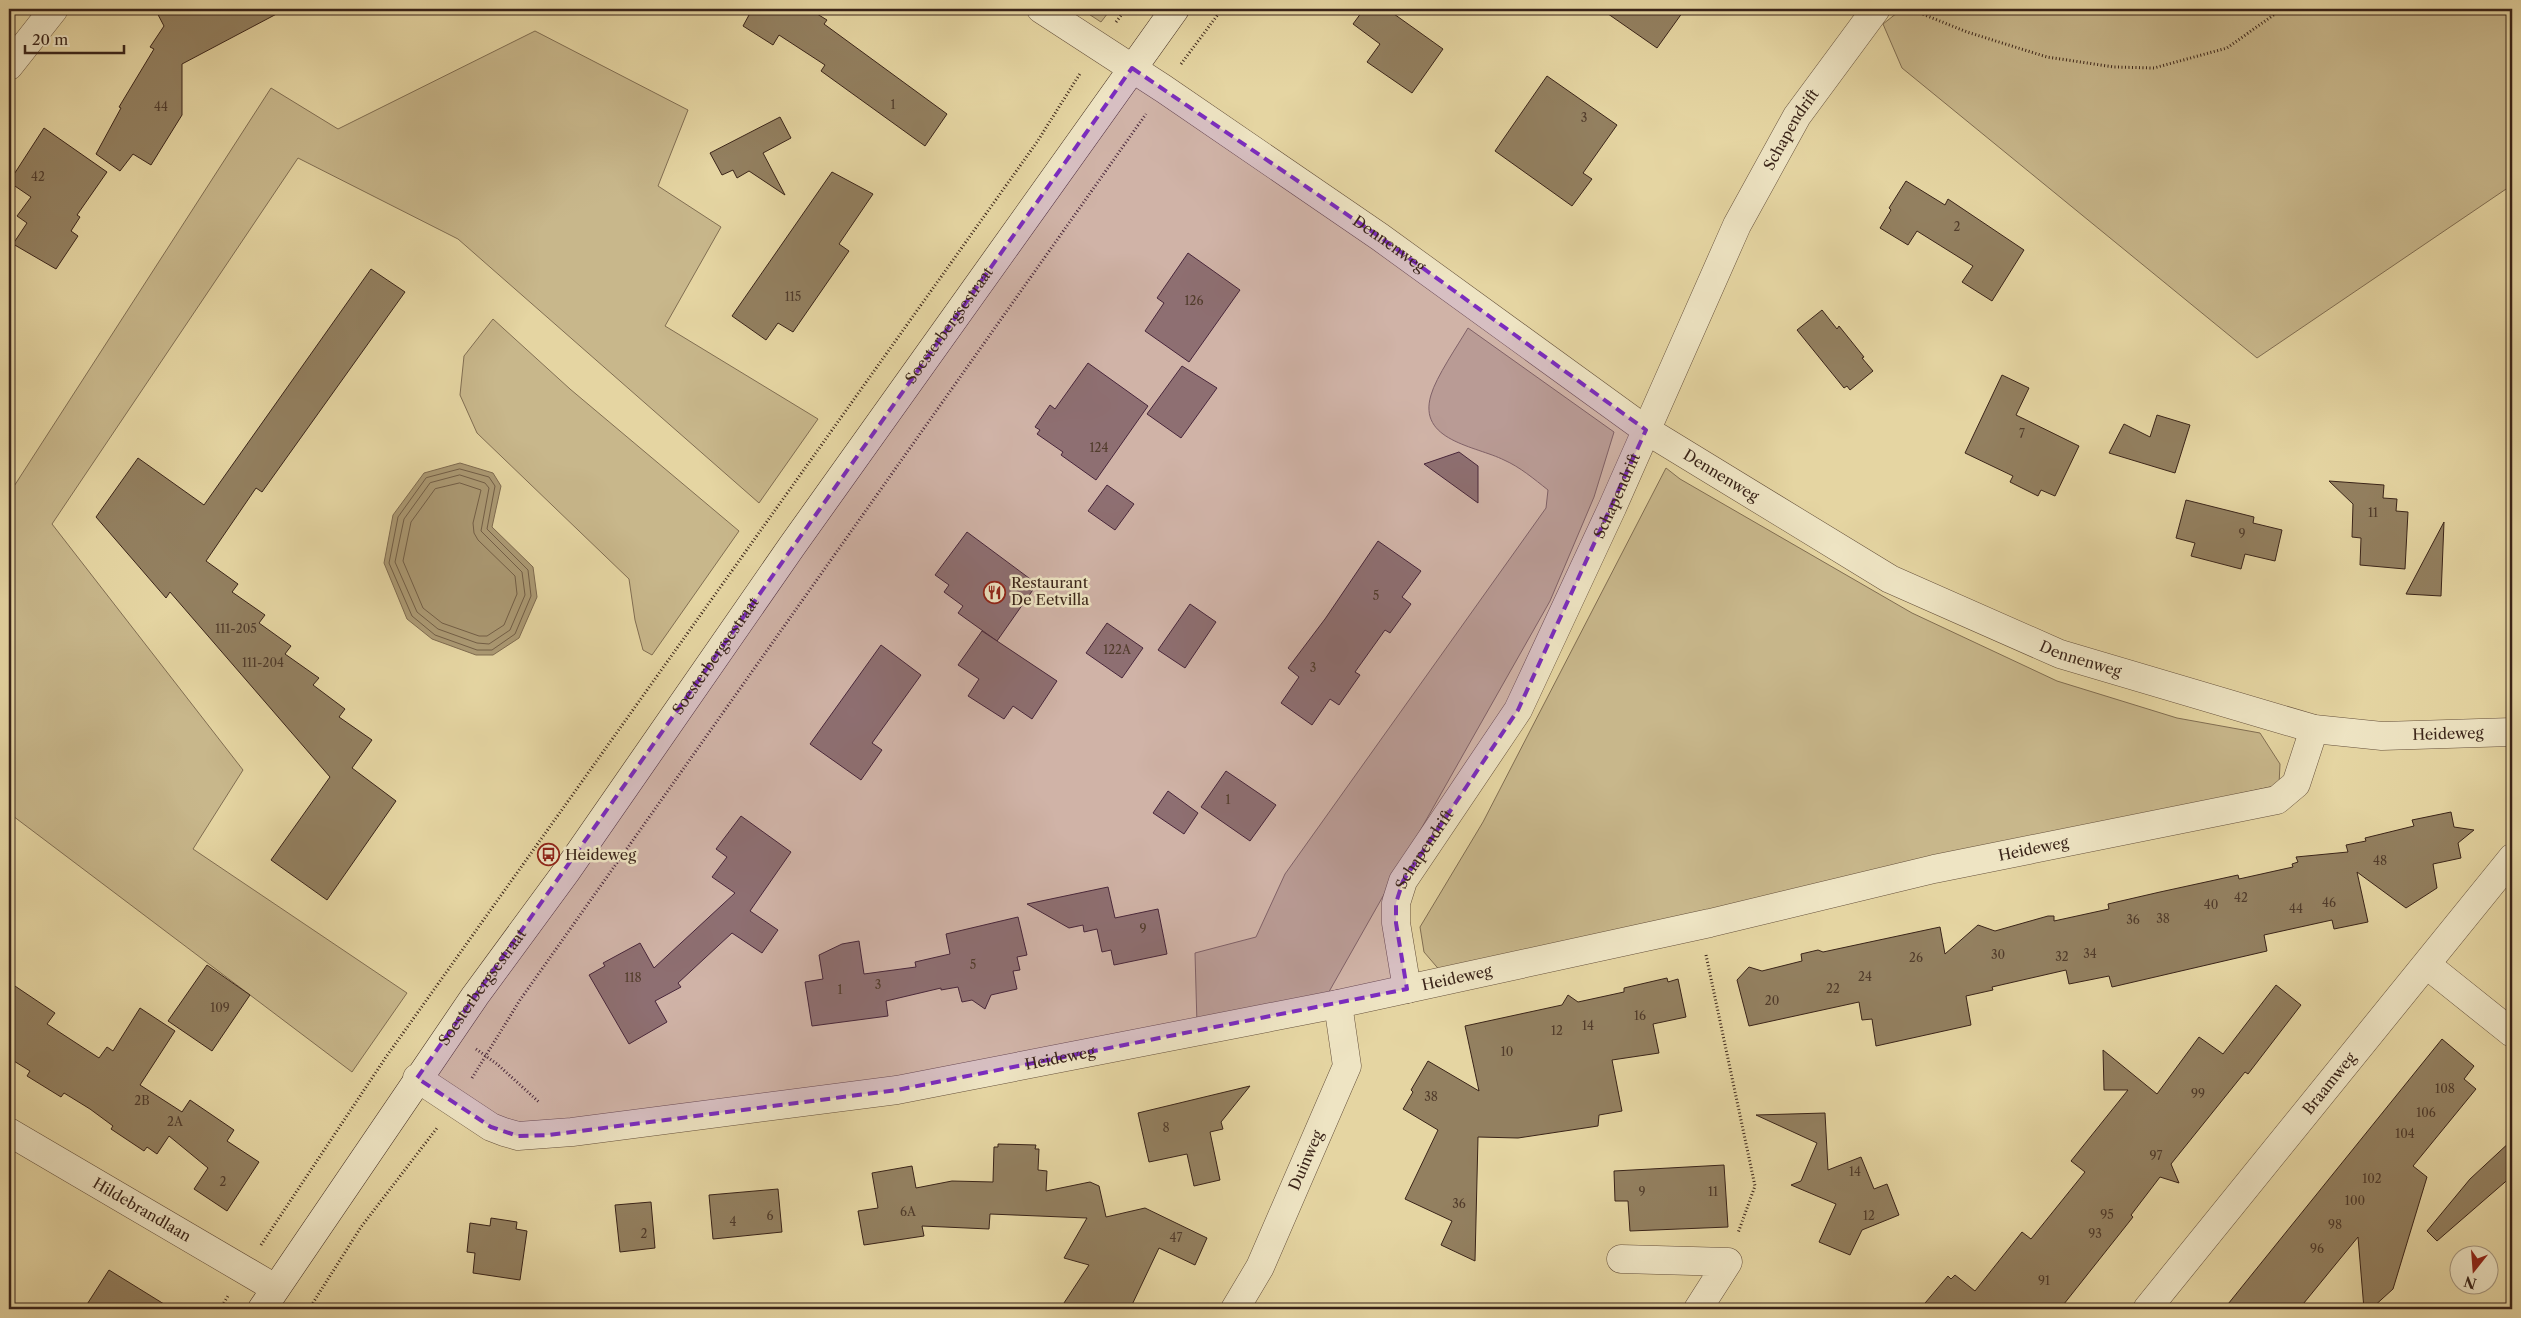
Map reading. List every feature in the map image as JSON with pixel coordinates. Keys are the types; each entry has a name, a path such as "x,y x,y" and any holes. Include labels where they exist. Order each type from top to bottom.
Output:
{"street":[{"path":"9,66 54,9"},
{"name":"Dennenweg","path":"1041,9 1164,89 1380,237 1646,430 1890,579 2060,654 2314,728 2382,736"},
{"name":"Soesterbergsestraat","path":"269,1299 418,1078 1175,9"},
{"name":"Schapendrift","path":"1407,989 1396,923 1396,903 1403,881 1518,710 1737,225 1797,116 1876,9"},
{"name":"Heideweg","path":"418,1078 504,1132 518,1136 572,1132 897,1090 1338,1004 1710,923 1934,869 2277,800 2296,784 2314,728"},
{"name":"Heideweg","path":"2382,736 2512,732"},
{"name":"Braamweg","path":"2147,1309 2512,858"},
{"path":"2427,965 2512,1033"},
{"name":"Duinweg","path":"1235,1309 1260,1267 1347,1066 1338,1004"},
{"name":"Hildebrandlaan","path":"9,1132 245,1269 269,1299"},
{"path":"1621,1258 1728,1262"},
{"path":"1698,1309 1728,1262"}],"path":[{"path":"220,1309 381,1065 1037,142 1098,46 1126,9"},
{"path":"309,1309 361,1227 455,1102 520,1000 1222,9"},
{"path":"1910,9 1967,32 2047,57 2114,68 2154,68 2227,48 2282,9"},
{"path":"1710,923 1706,952 1755,1186 1728,1262"},
{"path":"486,1056 572,1132"}],"highlighted area":[{"path":"1132,68 1380,237 1646,430 1518,710 1403,881 1396,903 1396,923 1407,989 897,1090 549,1135 518,1136 491,1127 417,1078"}],"shaded area":[{"path":"1081,9 1111,9 1101,22"},
{"path":"1902,9 2512,9 2512,185 2257,358 1902,68 1883,24"},
{"path":"535,31 688,110 658,186 721,227 665,326 818,419 759,503 458,239 298,158 52,524 243,770 193,849 407,993 352,1072 9,813 9,494 271,88 338,129"},
{"path":"493,319 570,389 739,531 652,655 643,650 635,620 629,579 477,433 460,395 464,356"},
{"path":"1468,328 1614,432 1594,497 1550,601 1326,997 1197,1024 1195,953 1256,937 1285,874 1546,508 1548,490 1516,466 1452,440 1433,423 1429,410 1431,395 1442,370"},
{"path":"1666,468 1680,479 1912,613 2057,681 2177,718 2260,733 2280,764 2279,785 1496,959 1442,973 1424,952 1420,927 1483,822"}],"water":[{"path":"460,463 493,473 501,486 492,527 533,567 537,597 519,638 493,655 476,655 432,639 407,619 384,563 393,515 424,473"}],"building":[{"path":"155,9 286,9 182,64 182,115 151,165 133,154 120,171 96,154 121,108 119,107 154,49 150,47 164,26"},
{"path":"739,9 809,9 827,20 824,24 947,114 925,146 821,71 825,65 779,35 773,45 743,26 749,15"},
{"path":"1364,9 1387,9 1443,49 1412,93 1367,62 1380,44 1353,24"},
{"path":"1601,9 1685,9 1657,48"},
{"path":"1547,76 1617,125 1583,173 1592,179 1572,206 1495,151"},
{"path":"780,117 791,138 763,153 785,195 749,171 737,178 733,170 722,175 710,153"},
{"path":"44,128 107,172 77,215 80,217 71,231 78,236 56,269 13,244 27,223 17,216 31,197 9,182"},
{"path":"832,172 873,194 839,244 849,251 793,332 778,323 766,340 732,316"},
{"path":"1906,181 1945,205 1948,199 2024,250 1992,301 1962,282 1973,266 1917,231 1908,245 1880,228 1891,210 1889,208"},
{"path":"1188,253 1240,290 1189,362 1145,331 1164,303 1157,298"},
{"path":"371,269 405,292 262,492 256,488 206,561 238,584 232,592 265,615 259,623 291,646 285,654 319,678 313,685 345,709 339,717 372,740 352,768 396,801 327,900 271,860 330,777 170,592 166,598 96,517 138,458 204,505"},
{"path":"1822,310 1837,329 1839,326 1873,371 1850,390 1847,386 1844,388 1797,330"},
{"path":"1088,363 1148,406 1096,480 1061,455 1063,452 1037,434 1040,430 1035,427 1050,405 1055,409"},
{"path":"1182,366 1217,388 1181,438 1147,414"},
{"path":"2002,375 2029,388 2016,415 2079,446 2055,496 2041,490 2038,496 2010,482 2013,476 1965,453"},
{"path":"2157,415 2190,425 2175,473 2109,453 2124,424 2150,437"},
{"path":"1459,452 1478,466 1478,503 1424,464"},
{"path":"2329,481 2384,485 2383,498 2397,499 2396,511 2408,512 2405,569 2360,565 2361,538 2352,537 2353,504"},
{"path":"1107,485 1134,504 1115,530 1088,511"},
{"path":"2186,500 2254,517 2253,523 2282,530 2275,561 2245,554 2241,569 2191,556 2195,543 2176,538"},
{"path":"2444,522 2441,596 2406,594"},
{"path":"967,532 1037,584 997,641 958,613 963,606 944,592 949,585 935,575"},
{"path":"1378,541 1421,571 1402,597 1411,604 1390,633 1385,630 1355,672 1360,675 1339,705 1330,699 1312,725 1281,703 1299,677 1288,668 1325,619"},
{"path":"1190,604 1216,622 1185,668 1158,650"},
{"path":"1107,623 1143,648 1122,678 1086,653"},
{"path":"982,631 1057,681 1032,719 1013,706 1004,719 968,696 979,679 958,665"},
{"path":"881,645 921,675 872,743 882,750 861,780 810,744"},
{"path":"1226,771 1276,805 1250,841 1201,807"},
{"path":"1168,791 1198,813 1184,834 1153,813"},
{"path":"2451,812 2454,827 2474,830 2458,843 2461,858 2433,864 2437,888 2406,908 2357,872 2368,922 2334,929 2332,920 2264,935 2267,951 2112,987 2109,976 2069,984 2066,970 1992,987 1993,990 1966,996 1971,1025 1876,1046 1872,1019 1862,1020 1859,1002 1749,1026 1737,980 1749,967 1762,971 1802,961 1801,954 1818,950 1823,952 1940,927 1945,954 1978,925 1995,931 2048,916 2054,916 2054,921 2109,909 2108,904 2160,892 2238,875 2239,879 2293,867 2292,864 2298,862 2296,857 2348,852 2346,845 2366,841 2365,838 2414,826 2412,820"},
{"path":"741,816 791,852 750,911 778,930 762,953 732,933 678,983 681,987 655,1001 667,1022 629,1044 589,975 605,966 603,963 640,943 654,968 735,893 712,877 727,857 716,849"},
{"path":"1108,887 1115,918 1158,909 1167,954 1114,965 1111,950 1102,952 1097,929 1084,932 1083,925 1069,928 1027,904"},
{"path":"1018,917 1027,955 1017,957 1020,970 1013,971 1017,989 991,995 985,1009 972,1000 962,1002 958,987 941,990 941,988 886,1001 888,1016 812,1026 805,982 823,979 819,955 842,944 859,941 864,974 916,967 915,962 950,954 946,934"},
{"path":"207,965 250,995 212,1051 168,1021"},
{"path":"1667,978 1668,982 1678,979 1686,1017 1653,1024 1659,1053 1612,1060 1622,1111 1599,1115 1598,1126 1518,1138 1478,1137 1475,1261 1441,1245 1452,1221 1405,1199 1438,1130 1403,1109 1413,1092 1411,1090 1428,1061 1479,1091 1465,1026 1562,1005 1568,995 1578,1002 1624,992 1624,988"},
{"path":"9,982 55,1013 47,1024 99,1058 107,1047 113,1051 140,1008 175,1031 140,1085 182,1112 190,1100 234,1130 227,1141 259,1162 227,1211 194,1189 208,1168 169,1136 157,1154 147,1147 144,1151 111,1129 113,1126 90,1109 64,1093 61,1097 27,1076 30,1071 9,1058"},
{"path":"2276,985 2301,1005 2248,1074 2245,1072 2171,1164 2179,1183 2160,1177 2131,1215 2133,1217 2060,1309 1920,1309 1948,1276 1951,1279 1955,1275 1975,1291 2022,1232 2031,1239 2085,1172 2071,1161 2128,1090 2104,1090 2103,1050 2157,1094 2199,1037 2223,1054"},
{"path":"2442,1039 2474,1066 2464,1079 2476,1089 2413,1166 2427,1177 2393,1289 2371,1309 2364,1309 2358,1237 2299,1309 2224,1309"},
{"path":"1250,1086 1221,1122 1223,1129 1210,1132 1220,1180 1194,1186 1187,1154 1149,1162 1138,1113"},
{"path":"1825,1113 1828,1170 1861,1157 1874,1189 1887,1184 1899,1215 1862,1230 1850,1255 1819,1242 1836,1204 1791,1185 1801,1181 1817,1143 1756,1115"},
{"path":"2512,1140 2512,1176 2437,1241 2427,1231 2470,1179"},
{"path":"998,1144 1036,1145 1035,1149 1039,1149 1038,1170 1047,1171 1046,1191 1090,1182 1099,1186 1106,1217 1145,1208 1207,1238 1195,1265 1159,1248 1130,1309 1060,1309 1089,1265 1064,1258 1087,1218 990,1214 989,1229 922,1226 924,1236 864,1245 858,1211 878,1208 872,1173 912,1166 916,1188 952,1181 993,1182 994,1147 998,1147"},
{"path":"1724,1165 1728,1227 1630,1231 1628,1201 1615,1201 1614,1171"},
{"path":"778,1189 782,1232 713,1239 709,1195"},
{"path":"651,1202 655,1248 620,1252 615,1205"},
{"path":"491,1218 517,1222 516,1229 527,1231 520,1280 473,1273 475,1253 467,1252 470,1223 490,1226"},
{"path":"109,1270 172,1309 84,1309"}],"place":[{"name":"Restaurant De Eetvilla","path":"995,592"},
{"name":"Heideweg","path":"549,855"}]}
